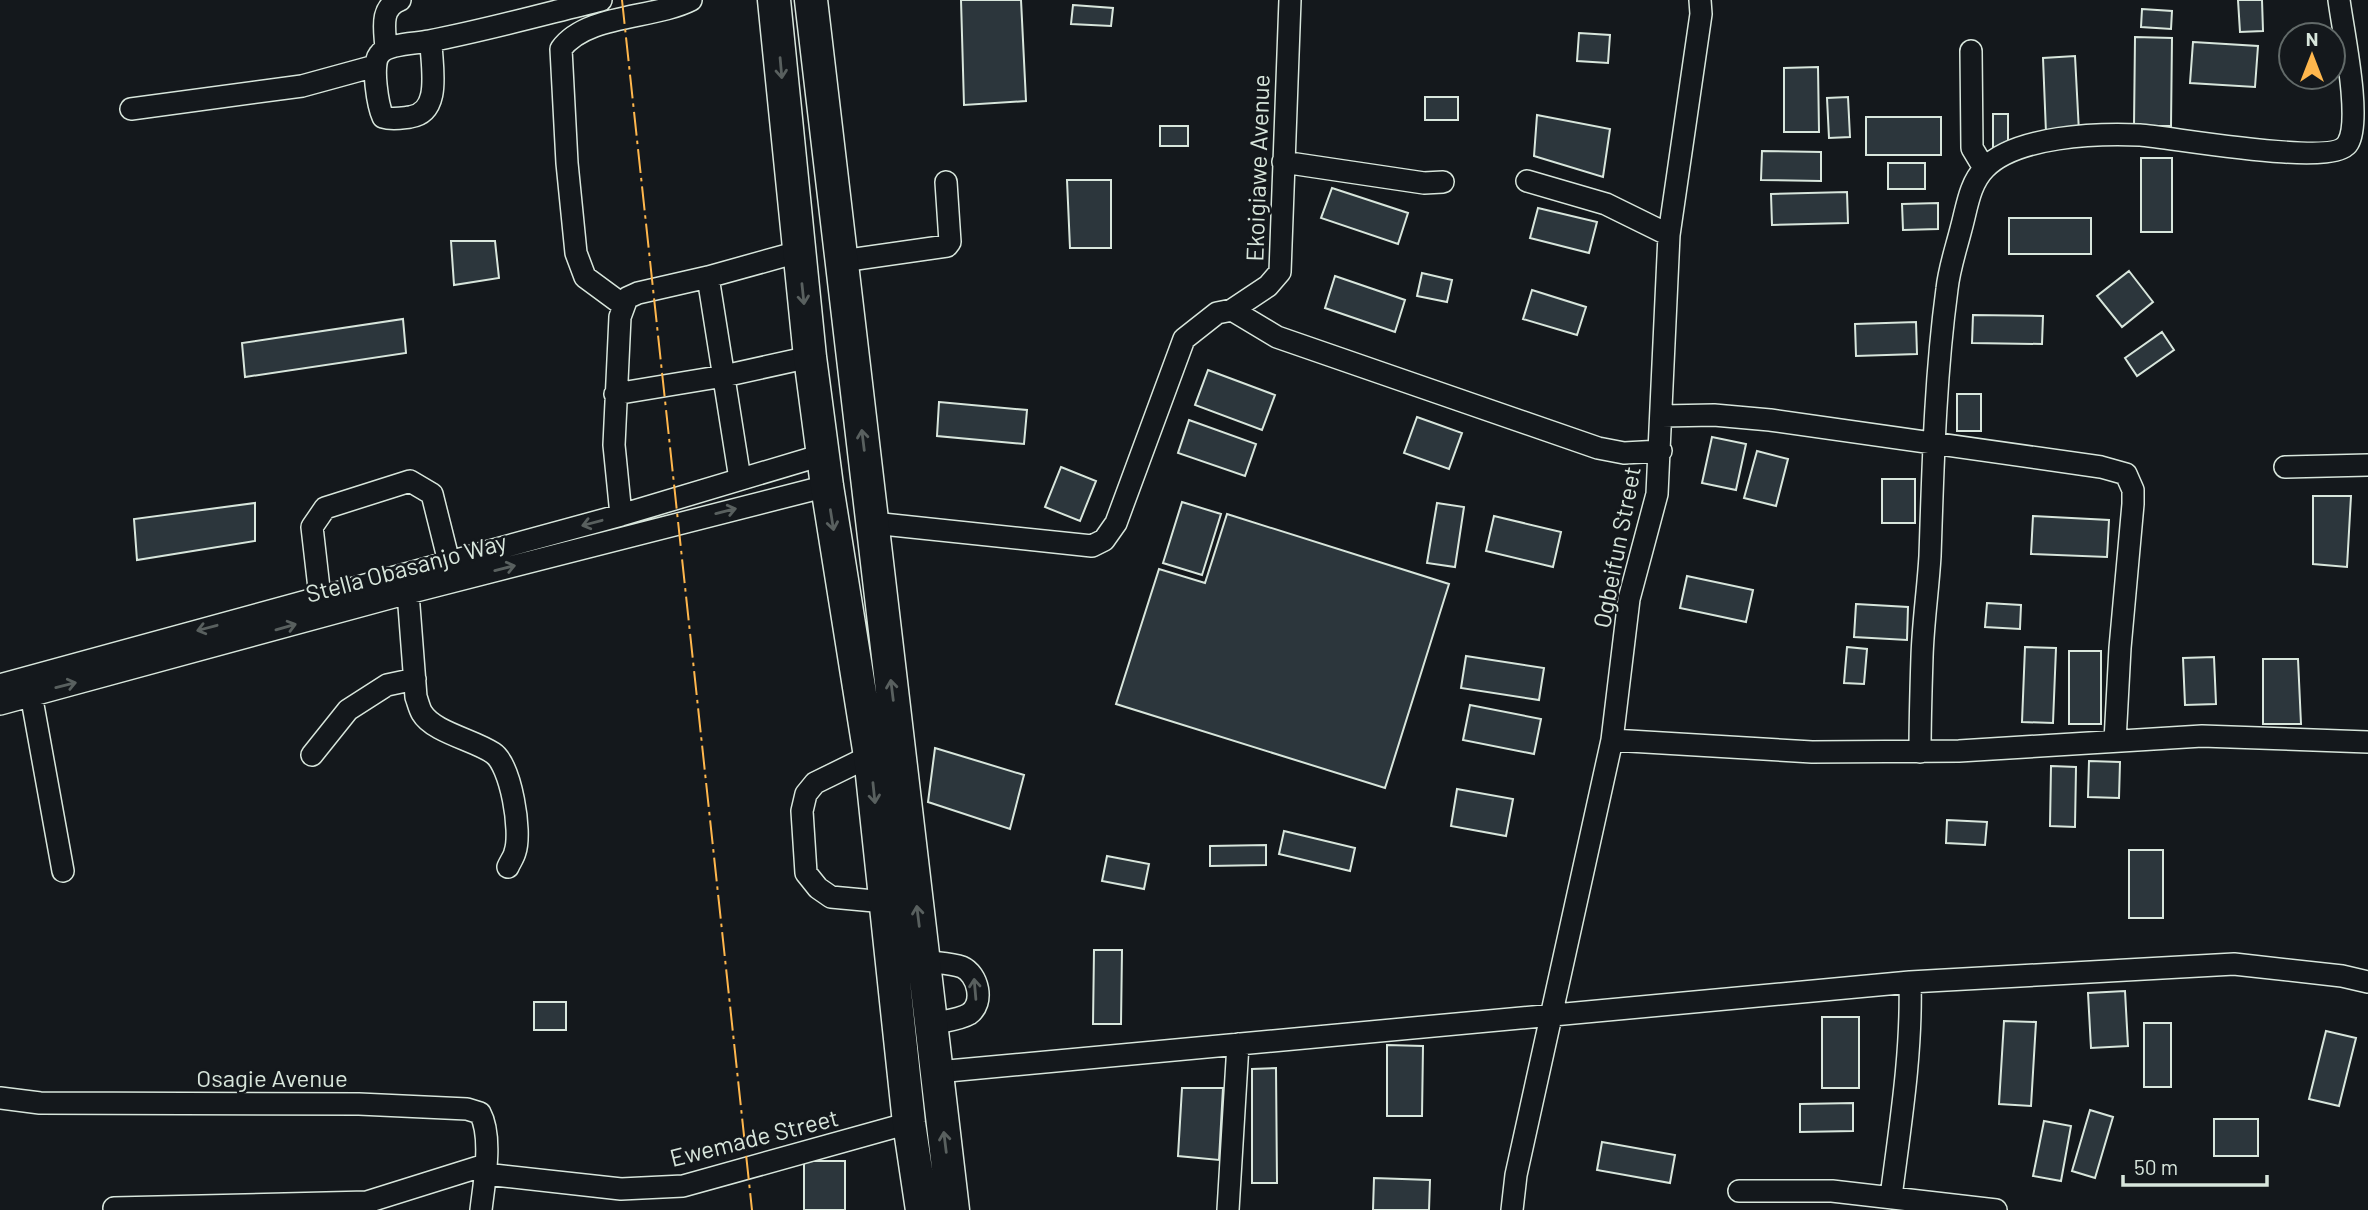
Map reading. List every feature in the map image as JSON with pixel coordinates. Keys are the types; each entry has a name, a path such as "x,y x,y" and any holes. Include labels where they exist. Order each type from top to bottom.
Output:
{"highway":[{"path":"774,0 810,357 824,470 870,757 909,1123 922,1210"},
{"path":"811,0 953,1210"}],"street":[{"path":"400,0 389,6 384,15 379,108 383,117 390,120 420,115 428,108 432,96 431,41"},
{"path":"131,109 302,86 431,41 601,0"},
{"path":"623,305 585,277 576,253 567,163 561,49 568,39 586,29 691,0"},
{"name":"Ekoigiawe Avenue","path":"873,523 1092,546 1104,540 1116,523 1184,339 1217,313 1232,310 1268,286 1280,272 1290,0"},
{"name":"Ogbeifun Street","path":"1512,1210 1516,1175 1612,740 1629,599 1657,494 1669,235 1701,14 1700,0"},
{"path":"1920,752 1933,443 1947,286 1972,186 1984,168 2000,156 2024,146 2085,136 2139,135 2302,154 2342,150 2353,130 2354,111 2339,0"},
{"path":"1971,51 1972,148 1984,168"},
{"path":"1283,162 1424,183 1443,182"},
{"path":"1527,180 1606,204 1669,235"},
{"path":"842,261 947,246 950,242 946,182"},
{"path":"621,515 614,444 615,394 620,317 627,298 798,252"},
{"path":"708,277 740,479"},
{"path":"1232,310 1277,337 1598,448 1624,453 1661,451"},
{"path":"615,394 724,376 810,357"},
{"path":"1662,416 1714,415 2101,467 2126,474 2133,490 2133,504 2119,648 2115,741"},
{"path":"2285,467 2368,465"},
{"path":"0,685 621,515 740,479 824,470"},
{"name":"Stella Obasanjo Way","path":"0,704 408,593 824,470"},
{"path":"320,597 312,527 325,508 410,481 432,494 449,562"},
{"path":"408,593 415,679 422,713 431,723 496,755 504,766 516,813 517,836 516,851 508,867"},
{"path":"312,755 348,710 387,685 415,679"},
{"path":"31,694 63,871"},
{"path":"1612,740 1812,752 1959,751 2202,736 2368,742"},
{"path":"870,757 815,783 806,794 802,811 806,873 818,888 831,897 885,902"},
{"path":"923,961 960,966 971,972 976,980 977,999 973,1011 965,1016 931,1024"},
{"path":"937,1072 1910,982 2234,964 2342,975 2368,982"},
{"path":"1891,1198 1906,1085 1911,1024 1910,982"},
{"path":"1228,1210 1238,1044"},
{"name":"Osagie Avenue","path":"0,1098 40,1103 359,1104 467,1110 480,1113 484,1120 485,1170"},
{"name":"Ewemade Street","path":"485,1170 621,1189 683,1186 909,1123"},
{"path":"114,1208 367,1202 485,1170 481,1210"},
{"path":"1740,1191 1832,1191 1996,1210"}],"building":[{"path":"961,0 1021,0 1026,101 964,105"},
{"path":"2238,0 2262,0 2263,31 2240,32"},
{"path":"1073,5 1113,8 1111,26 1071,24"},
{"path":"2142,9 2172,11 2171,29 2141,27"},
{"path":"1579,33 1610,35 1608,63 1577,61"},
{"path":"2135,37 2172,38 2171,126 2134,126"},
{"path":"2193,42 2258,46 2255,87 2190,83"},
{"path":"2075,56 2079,132 2046,133 2043,58"},
{"path":"1818,67 1819,132 1784,132 1784,68"},
{"path":"1425,97 1458,97 1458,120 1425,120"},
{"path":"1848,97 1850,137 1829,138 1827,98"},
{"path":"1993,114 2008,114 2008,148 1993,148"},
{"path":"1537,115 1610,129 1603,177 1534,156"},
{"path":"1866,117 1941,117 1941,155 1866,155"},
{"path":"1160,126 1188,126 1188,146 1160,146"},
{"path":"1762,151 1821,152 1821,181 1761,180"},
{"path":"2141,158 2172,158 2172,232 2141,232"},
{"path":"1888,163 1925,163 1925,189 1888,189"},
{"path":"1067,180 1111,180 1111,248 1070,248"},
{"path":"1332,188 1408,213 1398,244 1321,218"},
{"path":"1847,192 1848,223 1772,225 1771,194"},
{"path":"1938,203 1938,229 1903,230 1902,204"},
{"path":"1538,208 1597,222 1589,253 1530,238"},
{"path":"2009,218 2091,218 2091,254 2009,254"},
{"path":"451,241 495,241 499,278 454,285"},
{"path":"2129,271 2153,302 2122,327 2097,296"},
{"path":"1422,273 1452,280 1447,302 1417,296"},
{"path":"1335,276 1405,300 1395,332 1325,308"},
{"path":"1532,290 1586,307 1577,335 1523,319"},
{"path":"1973,315 2043,316 2042,344 1972,343"},
{"path":"403,319 406,353 245,377 242,343"},
{"path":"1916,322 1917,354 1856,356 1855,324"},
{"path":"2162,332 2174,350 2137,376 2125,358"},
{"path":"1208,370 1275,395 1262,430 1195,405"},
{"path":"1957,394 1981,394 1981,431 1957,431"},
{"path":"939,402 1027,410 1024,444 937,436"},
{"path":"1417,417 1462,433 1449,469 1404,453"},
{"path":"1189,420 1256,444 1245,476 1178,453"},
{"path":"1712,437 1746,444 1736,490 1702,483"},
{"path":"1757,451 1788,459 1776,506 1744,498"},
{"path":"1061,467 1096,481 1080,521 1045,507"},
{"path":"1882,479 1915,479 1915,523 1882,523"},
{"path":"2313,496 2351,496 2347,567 2313,564"},
{"path":"1182,502 1221,514 1202,575 1163,563"},
{"path":"255,503 255,541 137,560 134,519"},
{"path":"1437,503 1464,507 1455,567 1427,563"},
{"path":"1227,514 1449,584 1385,788 1116,704 1159,569 1205,583"},
{"path":"1494,516 1561,532 1553,567 1486,551"},
{"path":"2033,516 2109,520 2107,557 2031,554"},
{"path":"1687,576 1753,590 1746,622 1680,608"},
{"path":"1987,603 2021,605 2020,629 1985,627"},
{"path":"1856,604 1908,607 1907,640 1854,637"},
{"path":"1847,647 1867,649 1864,684 1844,683"},
{"path":"2025,647 2056,648 2053,723 2022,722"},
{"path":"2069,651 2101,651 2101,724 2069,724"},
{"path":"1466,656 1544,668 1539,700 1461,688"},
{"path":"2214,657 2216,704 2185,705 2183,658"},
{"path":"2263,659 2298,659 2301,724 2263,724"},
{"path":"1470,705 1541,719 1534,754 1463,740"},
{"path":"935,748 1024,775 1010,829 928,802"},
{"path":"2089,761 2120,762 2119,798 2088,797"},
{"path":"2051,766 2076,767 2075,827 2050,826"},
{"path":"1457,789 1513,799 1506,836 1451,826"},
{"path":"1947,820 1987,822 1985,845 1946,843"},
{"path":"1284,831 1355,848 1350,871 1279,854"},
{"path":"1266,845 1266,865 1210,866 1210,846"},
{"path":"2129,850 2163,850 2163,918 2129,918"},
{"path":"1107,856 1149,864 1144,889 1102,881"},
{"path":"1094,950 1122,950 1121,1024 1093,1024"},
{"path":"2125,991 2128,1046 2091,1048 2088,993"},
{"path":"534,1002 566,1002 566,1030 534,1030"},
{"path":"1822,1017 1859,1017 1859,1088 1822,1088"},
{"path":"2004,1021 2036,1022 2031,1106 1999,1104"},
{"path":"2144,1023 2171,1023 2171,1087 2144,1087"},
{"path":"2326,1031 2356,1038 2339,1106 2309,1099"},
{"path":"1387,1045 1423,1046 1422,1116 1387,1116"},
{"path":"1276,1068 1277,1183 1252,1183 1252,1069"},
{"path":"1182,1088 1223,1088 1219,1160 1178,1156"},
{"path":"1853,1103 1853,1131 1800,1132 1800,1104"},
{"path":"2090,1110 2113,1117 2095,1178 2072,1171"},
{"path":"2214,1119 2258,1119 2258,1156 2214,1156"},
{"path":"2044,1121 2071,1126 2061,1181 2033,1176"},
{"path":"1602,1142 1675,1155 1670,1183 1597,1170"},
{"path":"804,1161 845,1161 845,1210 804,1210"},
{"path":"1374,1178 1430,1180 1429,1210 1373,1210"}],"power":[{"path":"622,0 752,1210"}]}
